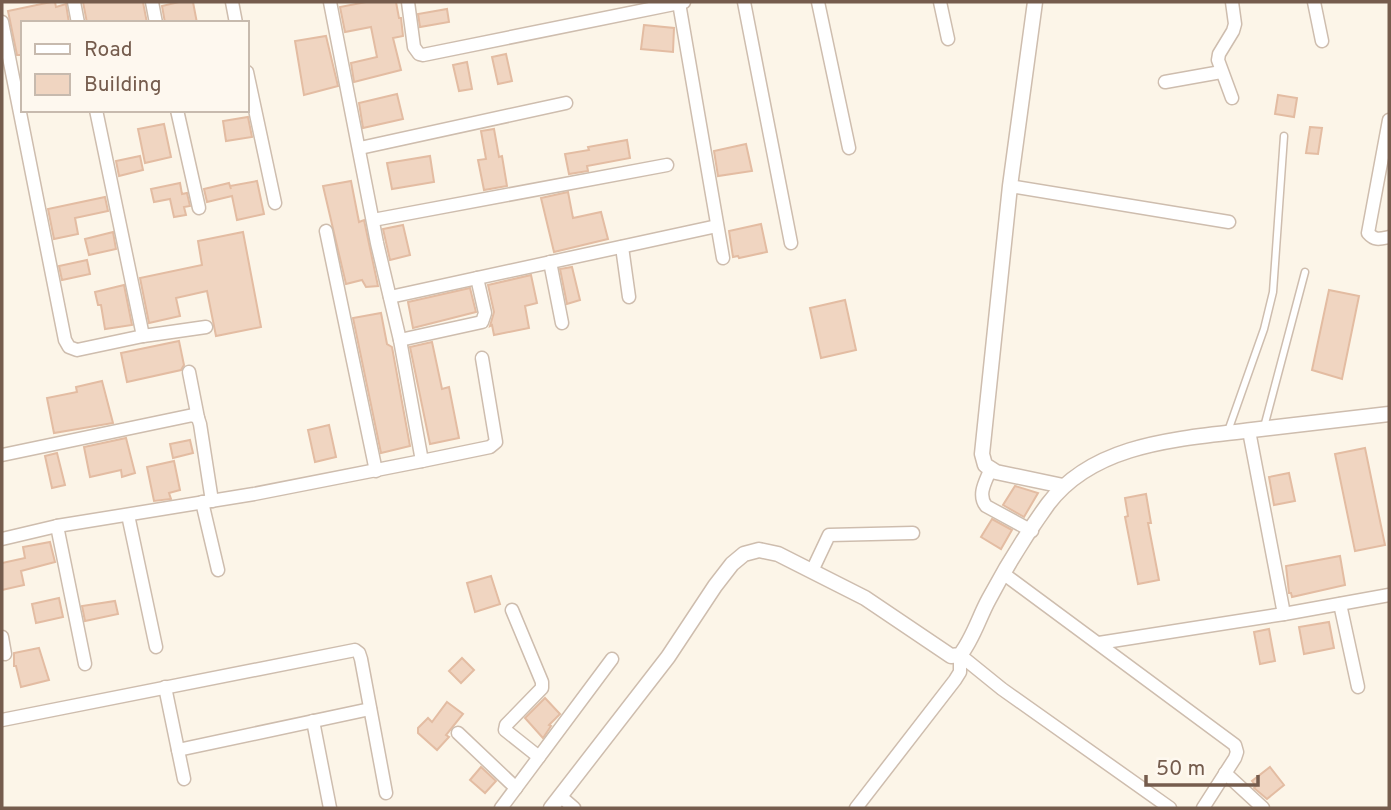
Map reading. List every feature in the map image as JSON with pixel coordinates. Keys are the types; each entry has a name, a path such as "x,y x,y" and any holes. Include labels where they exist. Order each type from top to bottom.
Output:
{"street":[{"path":"74,2 78,21"},
{"path":"152,2 156,21"},
{"path":"232,2 236,21"},
{"path":"330,2 373,220 400,340 422,461"},
{"path":"408,2 415,47 419,54 423,55 681,2 723,258"},
{"path":"744,2 791,243"},
{"path":"818,2 849,148"},
{"path":"940,2 948,39"},
{"path":"1035,2 1010,186 982,442 985,465 996,472 1063,486"},
{"path":"1232,2 1234,24 1218,60 1220,72 1232,98"},
{"path":"1314,2 1322,41"},
{"path":"2,22 65,340 69,347 77,350 143,336 206,327"},
{"path":"1165,82 1220,72"},
{"path":"248,77 275,203"},
{"path":"360,148 566,103"},
{"path":"96,112 143,336"},
{"path":"177,112 199,208"},
{"path":"1389,120 1386,161 1368,233 1373,238 1389,237"},
{"path":"373,220 667,165"},
{"path":"1010,186 1229,222"},
{"path":"390,297 717,226"},
{"path":"326,231 376,471"},
{"path":"622,247 629,297"},
{"path":"550,262 562,323"},
{"path":"400,340 482,322 485,313 477,278"},
{"path":"2,539 57,526 376,471 490,447 496,442 482,358"},
{"path":"189,372 198,418 218,570"},
{"path":"856,808 955,680 960,672 960,655 988,599 1063,486 1097,463 1126,452 1190,437 1389,414"},
{"path":"2,455 184,415 198,418"},
{"path":"1256,430 1284,614"},
{"path":"991,468 982,491 986,506 1032,531"},
{"path":"128,515 156,647"},
{"path":"57,526 85,664"},
{"path":"812,571 829,535 913,533"},
{"path":"573,808 556,802 668,657 732,564 744,554 759,550 778,554 865,598 951,656 960,655 1002,689 1170,808"},
{"path":"1004,574 1235,745 1235,758 1203,808"},
{"path":"1099,643 1284,614 1389,594"},
{"path":"1339,604 1359,687"},
{"path":"512,610 542,682 542,688 506,725 505,730 539,757"},
{"path":"2,638 5,654"},
{"path":"2,720 355,650 359,653 386,793"},
{"path":"501,808 612,659"},
{"path":"165,687 184,779"},
{"path":"178,750 370,709"},
{"path":"313,721 330,808"},
{"path":"458,733 516,788"},
{"path":"1226,773 1263,808"}],"lane":[{"path":"1227,433 1270,313 1284,136"},
{"path":"1256,430 1305,272"}],"building":[{"path":"55,2 56,7 66,4 69,21 21,21 21,55 17,55 8,11"},
{"path":"83,2 143,2 147,21 87,21"},
{"path":"193,2 197,21 165,21 162,6"},
{"path":"366,2 396,2 403,36 393,38 401,70 354,82 351,63 377,57 371,27 345,32 340,7"},
{"path":"447,9 449,22 420,27 418,14"},
{"path":"644,25 674,28 673,52 641,49"},
{"path":"326,36 338,86 304,95 295,41"},
{"path":"506,54 512,81 498,84 492,57"},
{"path":"467,62 472,89 459,91 453,65"},
{"path":"397,94 403,119 363,128 359,103"},
{"path":"1278,95 1297,98 1294,117 1275,114"},
{"path":"248,117 252,137 226,141 223,121"},
{"path":"164,124 171,157 145,163 138,129"},
{"path":"1310,127 1322,128 1318,154 1306,153"},
{"path":"494,129 507,186 484,190 478,160 486,159 481,131"},
{"path":"627,140 630,158 587,166 588,171 569,174 565,154"},
{"path":"746,144 752,171 718,176 714,151"},
{"path":"140,156 143,170 119,176 116,161"},
{"path":"430,156 434,182 392,189 387,163"},
{"path":"257,181 264,214 237,220 232,196 207,202 204,189 229,183 230,186"},
{"path":"351,181 359,222 364,220 378,286 366,287 362,280 346,284 323,186"},
{"path":"180,183 182,194 187,193 190,206 184,207 186,215 174,217 170,199 154,202 151,189"},
{"path":"568,192 573,218 601,212 608,239 554,252 541,198"},
{"path":"105,197 108,211 75,218 78,234 54,239 48,209"},
{"path":"761,224 767,252 733,257 729,231"},
{"path":"403,225 410,255 390,260 383,229"},
{"path":"113,232 116,249 89,255 85,239"},
{"path":"243,232 261,327 216,336 207,291 176,298 180,316 149,323 140,278 202,265 198,241"},
{"path":"87,260 90,274 62,280 59,266"},
{"path":"572,267 580,300 567,304 560,269"},
{"path":"531,275 537,303 525,306 529,328 494,335 492,325 490,326 494,312 488,285"},
{"path":"124,285 132,325 105,329 101,305 98,305 95,292"},
{"path":"470,288 476,312 413,328 408,302"},
{"path":"1329,290 1359,296 1342,379 1312,370"},
{"path":"845,300 856,350 821,358 810,308"},
{"path":"381,313 387,344 392,347 410,446 381,453 353,318"},
{"path":"179,341 184,365 181,370 127,382 121,353"},
{"path":"432,342 442,389 449,387 459,438 430,444 410,347"},
{"path":"102,381 113,423 54,433 47,398 77,392 76,387"},
{"path":"329,425 336,457 315,462 308,430"},
{"path":"126,438 135,473 122,477 121,470 90,477 84,447"},
{"path":"190,440 193,453 173,458 170,444"},
{"path":"1365,448 1385,545 1355,551 1335,454"},
{"path":"57,453 65,485 52,488 45,456"},
{"path":"174,461 180,490 169,493 171,499 154,501 147,467"},
{"path":"1289,473 1295,501 1274,505 1269,477"},
{"path":"1015,486 1038,493 1024,517 1003,505"},
{"path":"1146,494 1151,523 1148,523 1159,580 1138,584 1125,517 1128,516 1125,498"},
{"path":"992,519 1012,530 1001,549 981,537"},
{"path":"50,542 55,562 21,571 24,585 2,590 2,563 25,558 23,547"},
{"path":"1340,556 1345,585 1292,597 1289,593 1286,566"},
{"path":"491,576 500,604 475,612 467,583"},
{"path":"59,598 63,617 36,623 32,604"},
{"path":"115,601 118,614 85,621 82,606"},
{"path":"1329,622 1334,648 1304,654 1299,627"},
{"path":"1269,629 1275,661 1260,664 1254,632"},
{"path":"39,648 49,680 21,687 14,666 14,653"},
{"path":"462,658 474,670 461,683 449,671"},
{"path":"545,698 560,714 549,725 551,726 543,738 525,718"},
{"path":"447,702 463,714 446,735 449,737 437,750 418,733 418,728 428,718 432,722"},
{"path":"481,767 496,781 485,793 470,780"},
{"path":"1270,767 1284,785 1267,799 1254,788 1256,786 1252,781"}]}
